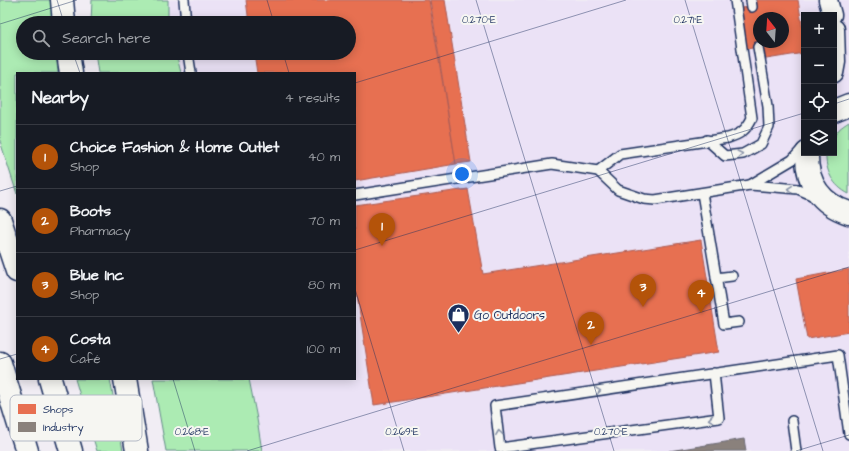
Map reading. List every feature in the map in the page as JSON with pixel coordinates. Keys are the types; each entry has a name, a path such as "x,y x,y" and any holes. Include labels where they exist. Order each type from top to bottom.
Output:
{"main road":[{"path":"62,0 63,16"},
{"path":"69,60 71,72"},
{"path":"837,110 849,105"},
{"path":"807,156 809,176 816,189 827,202 837,209 849,213"},
{"path":"0,220 16,268"},
{"path":"0,363 10,395"},
{"path":"50,380 55,395"},
{"path":"125,380 128,395"},
{"path":"25,441 28,451"},
{"path":"68,441 71,451"},
{"path":"135,441 137,451"}],"street":[{"path":"828,0 831,12"},
{"path":"837,29 849,59"}],"lane":[{"path":"184,0 185,16"},
{"path":"598,171 620,154 736,135 747,129 752,118 735,0"},
{"path":"707,140 725,156 743,154 761,144 769,127 768,106 758,48"},
{"path":"189,60 191,72"},
{"path":"750,185 792,160 801,150"},
{"path":"356,194 552,164 598,171 618,190 644,199 655,200 750,185 798,189 827,202"},
{"path":"702,193 724,324 739,322"},
{"path":"716,278 732,276"},
{"path":"714,373 719,418 500,448 495,406 714,373 838,355 849,434"},
{"path":"792,421 796,451"}],"shaded area":[{"path":"168,0 849,0 849,451 262,451 249,380 356,380 356,72 181,72 178,60 356,60 356,16 168,16"}],"green space":[{"path":"0,0 51,0 52,16 16,16 16,60 57,60 58,72 16,72 16,191 0,141"},
{"path":"92,0 168,0 168,16 91,16"},
{"path":"96,60 178,60 181,72 98,72"},
{"path":"849,122 849,194 843,191 834,182 829,172 826,160 826,156 837,156 837,131"},
{"path":"75,380 110,380 113,395 80,395"},
{"path":"153,380 249,380 262,451 166,451"},
{"path":"94,441 121,441 123,451 97,451"}],"building: Shops":[{"path":"246,0 429,0 456,164 356,181 356,72 257,72 255,60 356,60 356,16 248,16"},
{"path":"430,0 445,0 471,162 456,164"},
{"path":"751,0 798,0 801,18 801,53 760,60 758,48 789,48 789,12 753,12 753,48 747,49 740,8 752,7"},
{"path":"468,189 483,274 701,240 719,352 374,405 356,295 356,205"},
{"path":"849,269 849,332 807,339 796,279"}],"building: Industry":[{"path":"744,439 746,451 669,451"}],"place":[{"name":"Choice Fashion & Home Outlet","path":"382,246"},
{"name":"Blue Inc","path":"643,307"},
{"name":"Costa","path":"701,313"},
{"name":"Go Outdoors","path":"458,334"},
{"name":"Boots","path":"591,345"}]}
